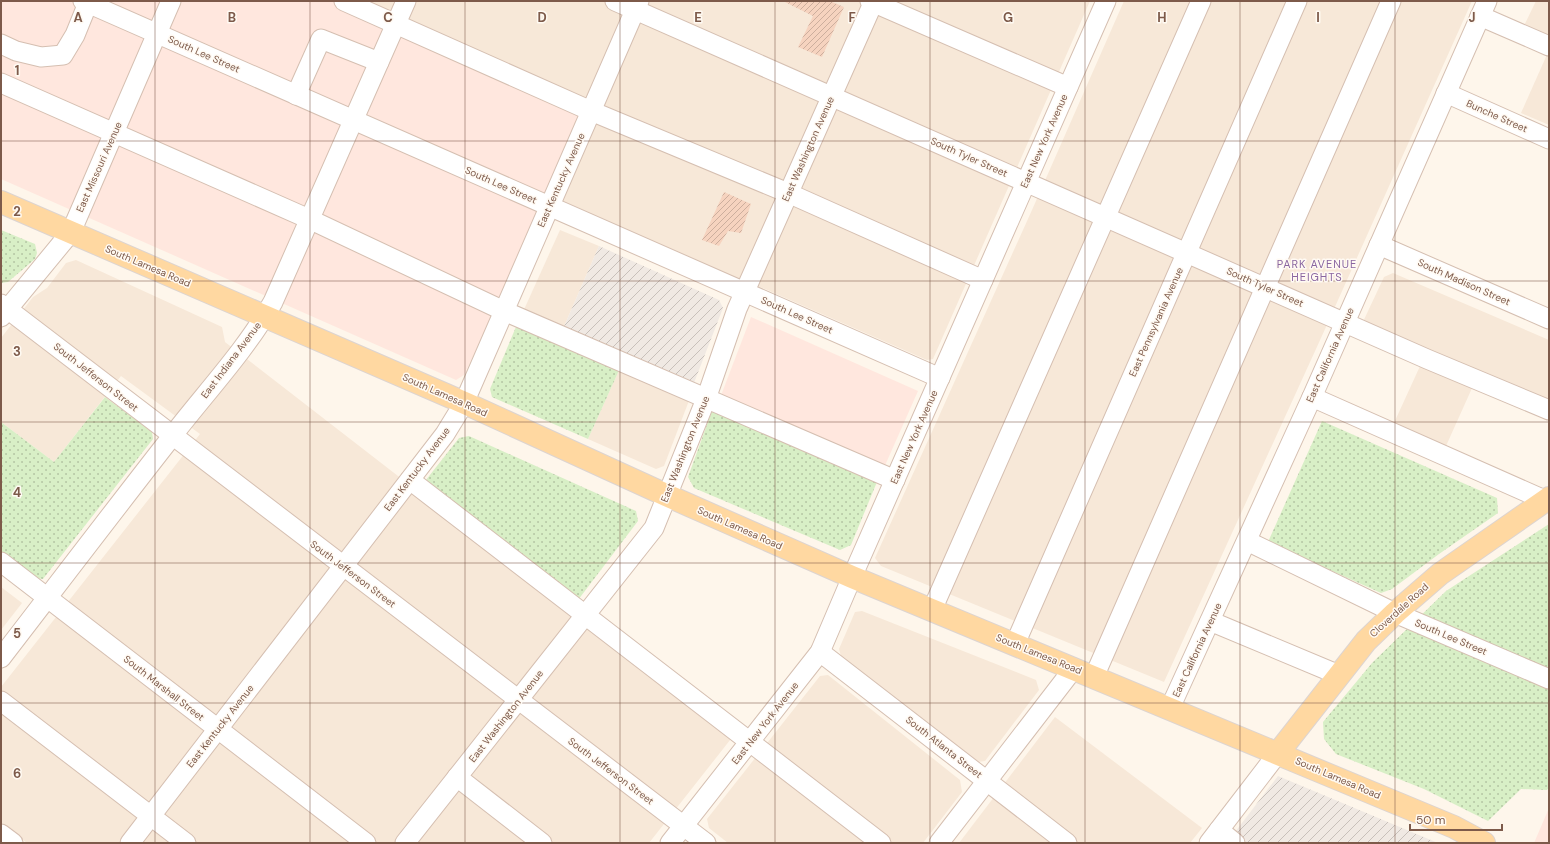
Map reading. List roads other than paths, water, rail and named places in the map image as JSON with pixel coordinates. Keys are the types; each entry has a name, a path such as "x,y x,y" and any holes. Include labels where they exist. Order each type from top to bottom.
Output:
{"main road":[{"name":"South Lamesa Road","path":"1,202 464,403 666,495 852,577 1440,821 1484,843"},
{"name":"Cloverdale Road","path":"1278,753 1366,641 1395,613 1440,574 1548,500"},
{"path":"1440,821 1457,843"}],"street":[{"name":"East Missouri Avenue","path":"3,310 71,232 171,1"},
{"path":"344,1 591,111 788,194 983,280"},
{"name":"East Indiana Avenue","path":"1,658 252,335 265,316 273,302 406,1"},
{"name":"South Tyler Street","path":"615,1 637,6 831,96 1026,183 1345,323 1549,410"},
{"path":"872,1 1068,87"},
{"name":"East Washington Avenue","path":"405,843 654,528 666,495 706,399 744,292 872,1"},
{"name":"East New York Avenue","path":"670,843 820,652 1106,1"},
{"path":"932,610 1201,1"},
{"name":"East Pennsylvania Avenue","path":"1015,644 1297,1"},
{"path":"1094,677 1391,1"},
{"name":"South Lee Street","path":"86,2 940,378"},
{"path":"1,44 16,51 40,57 64,55 75,34 86,2"},
{"name":"East Kentucky Avenue","path":"130,843 445,434 464,403 637,6"},
{"path":"1484,8 1549,46"},
{"name":"East California Avenue","path":"1170,708 1312,397 1484,8"},
{"path":"296,95 321,39 379,62"},
{"path":"1,82 309,219 504,311 895,480"},
{"name":"Bunche Street","path":"1446,93 1549,139"},
{"name":"South Madison Street","path":"1379,245 1549,319"},
{"name":"South Jefferson Street","path":"3,310 172,436 706,843"},
{"path":"1312,397 1548,500"},
{"path":"410,480 584,616 882,843"},
{"name":"South Lee Street","path":"1247,541 1395,613 1549,679"},
{"name":"South Marshall Street","path":"1,562 366,843"},
{"path":"1210,620 1339,675"},
{"name":"South Atlanta Street","path":"820,652 1067,843"},
{"path":"940,843 1074,668"},
{"path":"1,701 186,843"},
{"path":"1235,843 1214,837 1278,753"},
{"path":"457,777 542,843"},
{"path":"1,834 13,843"}],"district":[{"name":"PARK AVENUE HEIGHTS","path":"1317,270"}]}
